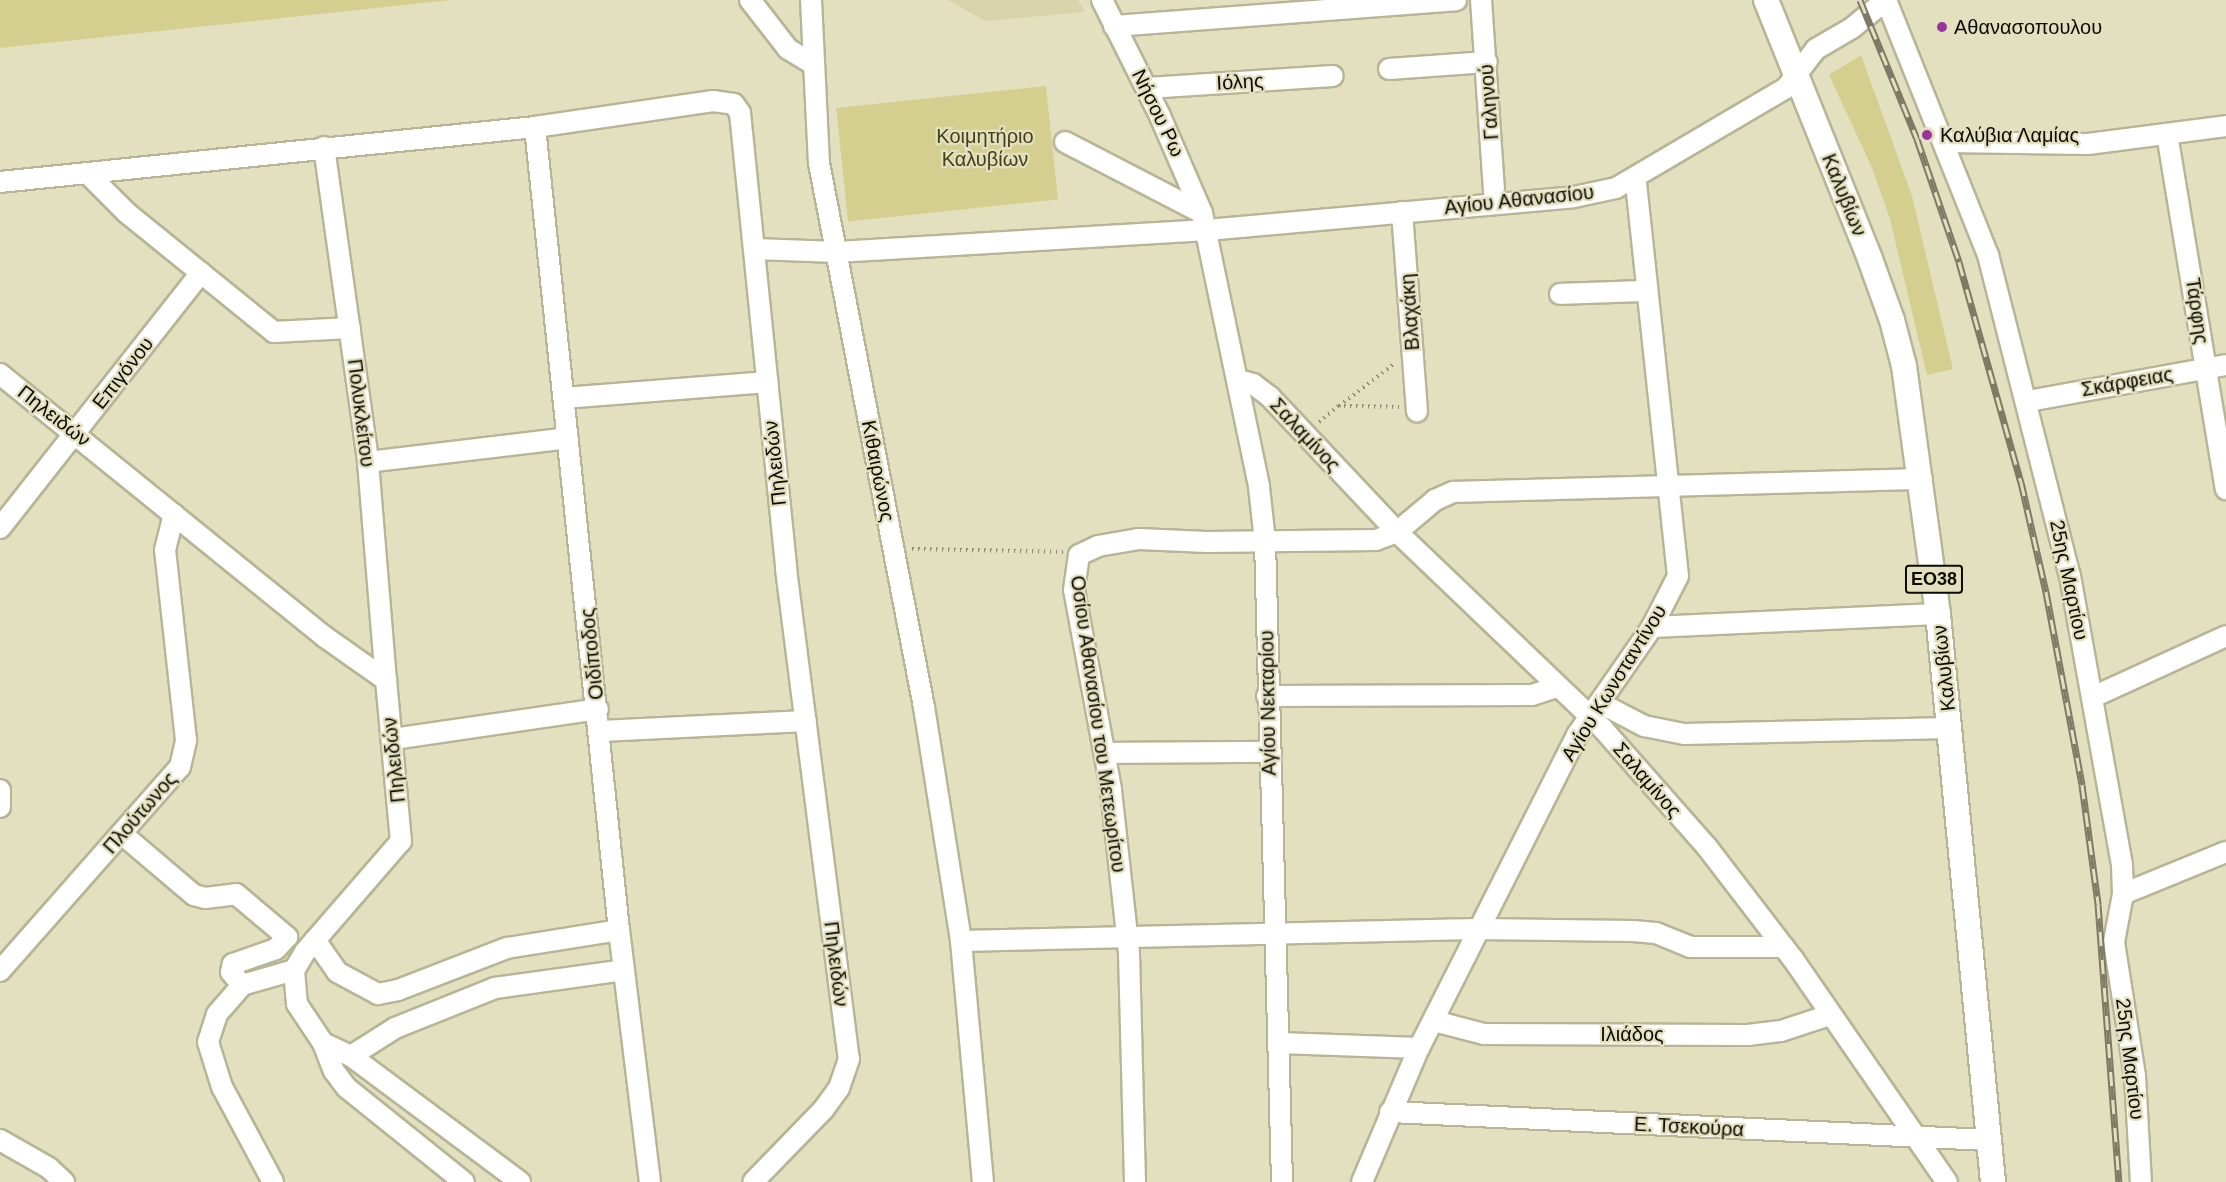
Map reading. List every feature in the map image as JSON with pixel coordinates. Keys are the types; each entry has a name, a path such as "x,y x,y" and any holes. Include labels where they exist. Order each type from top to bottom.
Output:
{"main road":[{"name":"Καλυβίων","path":"1766,0 1798,75 1893,320 1922,479 1938,614 1993,1182"}],"street":[{"path":"750,0 788,48 811,63"},
{"name":"Κιθαιρώνος","path":"811,0 811,63 819,163 924,707 961,941 983,1182"},
{"name":"Νήσου Ρω","path":"1102,0 1147,88 1204,221"},
{"path":"1114,26 1456,0"},
{"name":"Γαληνού","path":"1481,0 1495,204"},
{"name":"Αγίου Αθανασίου","path":"755,249 837,252 1204,221 1402,212 1574,196 1616,188 1636,180 1709,132 1782,91 1798,75 1816,49 1852,28 1886,0"},
{"name":"25ης Μαρτίου","path":"1886,0 1946,142 1988,255 2028,401 2070,576 2120,848 2123,894 2114,942 2135,1076 2141,1182"},
{"path":"1389,69 1487,62"},
{"name":"Ιόλης","path":"1147,88 1333,76"},
{"name":"Πηλειδών","path":"535,127 713,101 734,104 744,130 767,382 806,721 849,1059 839,1088 823,1110 753,1182"},
{"path":"1946,142 2088,144 2226,126"},
{"path":"0,182 535,127"},
{"name":"Οιδίποδος","path":"535,127 601,731 619,930 650,1182"},
{"name":"Τάρφης","path":"2167,134 2226,489"},
{"path":"1065,142 1204,221"},
{"name":"Πολυκλείτου","path":"324,147 368,462 386,680"},
{"path":"88,174 127,213 274,332 350,328"},
{"name":"Αγίου Κωνσταντίνου","path":"1362,1182 1419,1048 1477,929 1595,710 1652,627 1678,576 1636,180"},
{"name":"Βλαχάκη","path":"1402,212 1417,408"},
{"name":"Αγίου Νεκταρίου","path":"1204,221 1239,380 1265,541 1268,752 1277,934 1282,1182"},
{"name":"Επιγόνου","path":"0,528 77,434 201,273"},
{"path":"1560,294 1647,291"},
{"name":"Σκάρφειας","path":"2028,401 2226,365"},
{"name":"Πηλειδών","path":"0,374 325,637 386,680 401,841 315,940 294,970"},
{"name":"Σαλαμίνος","path":"1239,380 1262,389 1397,532 1557,687 1595,710 1707,847 1784,947 1919,1138 1947,1182"},
{"path":"564,398 767,382"},
{"path":"368,462 568,438"},
{"path":"1079,555 1098,546 1131,539 1376,540 1397,532 1449,493 1922,479"},
{"name":"Πλούτωνος","path":"0,971 172,779 185,748 165,564 166,537 174,514"},
{"name":"Οσίου Αθανασίου του Μετεωρίτου","path":"1079,555 1074,590 1105,753 1127,939 1135,1182"},
{"path":"1652,627 1938,614"},
{"path":"2093,697 2226,636"},
{"path":"1267,696 1532,695 1557,687"},
{"path":"393,739 598,709"},
{"path":"1595,710 1644,726 1684,734 1950,728"},
{"path":"601,731 806,721"},
{"path":"1105,753 1268,752"},
{"path":"0,790 0,807"},
{"path":"122,834 194,895 205,898 236,894 287,937 276,949 233,964 231,972 242,985"},
{"path":"2123,894 2226,852"},
{"path":"961,941 1127,939 1477,929 1633,931 1656,933 1690,947 1784,947"},
{"path":"315,940 337,972 378,994 398,990 428,976 507,948 619,930"},
{"path":"273,1182 209,1056 208,1042 217,1014 242,985 294,970 297,1004 323,1043 334,1071 347,1088 464,1182"},
{"path":"351,1056 394,1028 495,988 624,970"},
{"name":"Ιλιάδος","path":"1434,1021 1484,1034 1748,1035 1781,1031 1830,1015"},
{"path":"323,1043 351,1056 520,1182"},
{"path":"1280,1043 1419,1048"},
{"name":"Ε. Τσεκούρα","path":"1390,1113 1989,1140"},
{"path":"0,1140 50,1168 63,1182"}],"path":[{"path":"1305,433 1392,364 1413,357"},
{"path":"1338,406 1417,408"},
{"path":"893,548 1058,551 1079,555"}],"shaded area":[{"path":"948,0 1078,0 1085,12 985,21"}],"green space":[{"path":"0,0 451,0 0,48"},
{"path":"1861,55 1912,196 1953,369 1927,375 1890,219 1873,170 1829,75"},
{"name":"Κοιμητήριο Καλυβίων","path":"1046,86 1058,199 848,221 836,108"}],"railway":[{"path":"1860,0 1917,139 1959,262 2021,482 2046,592 2082,785 2098,904 2119,1182"}],"place":[{"name":"Αθανασοπουλου","path":"1942,27"},
{"name":"Καλύβια Λαμίας","path":"1927,135"}]}
